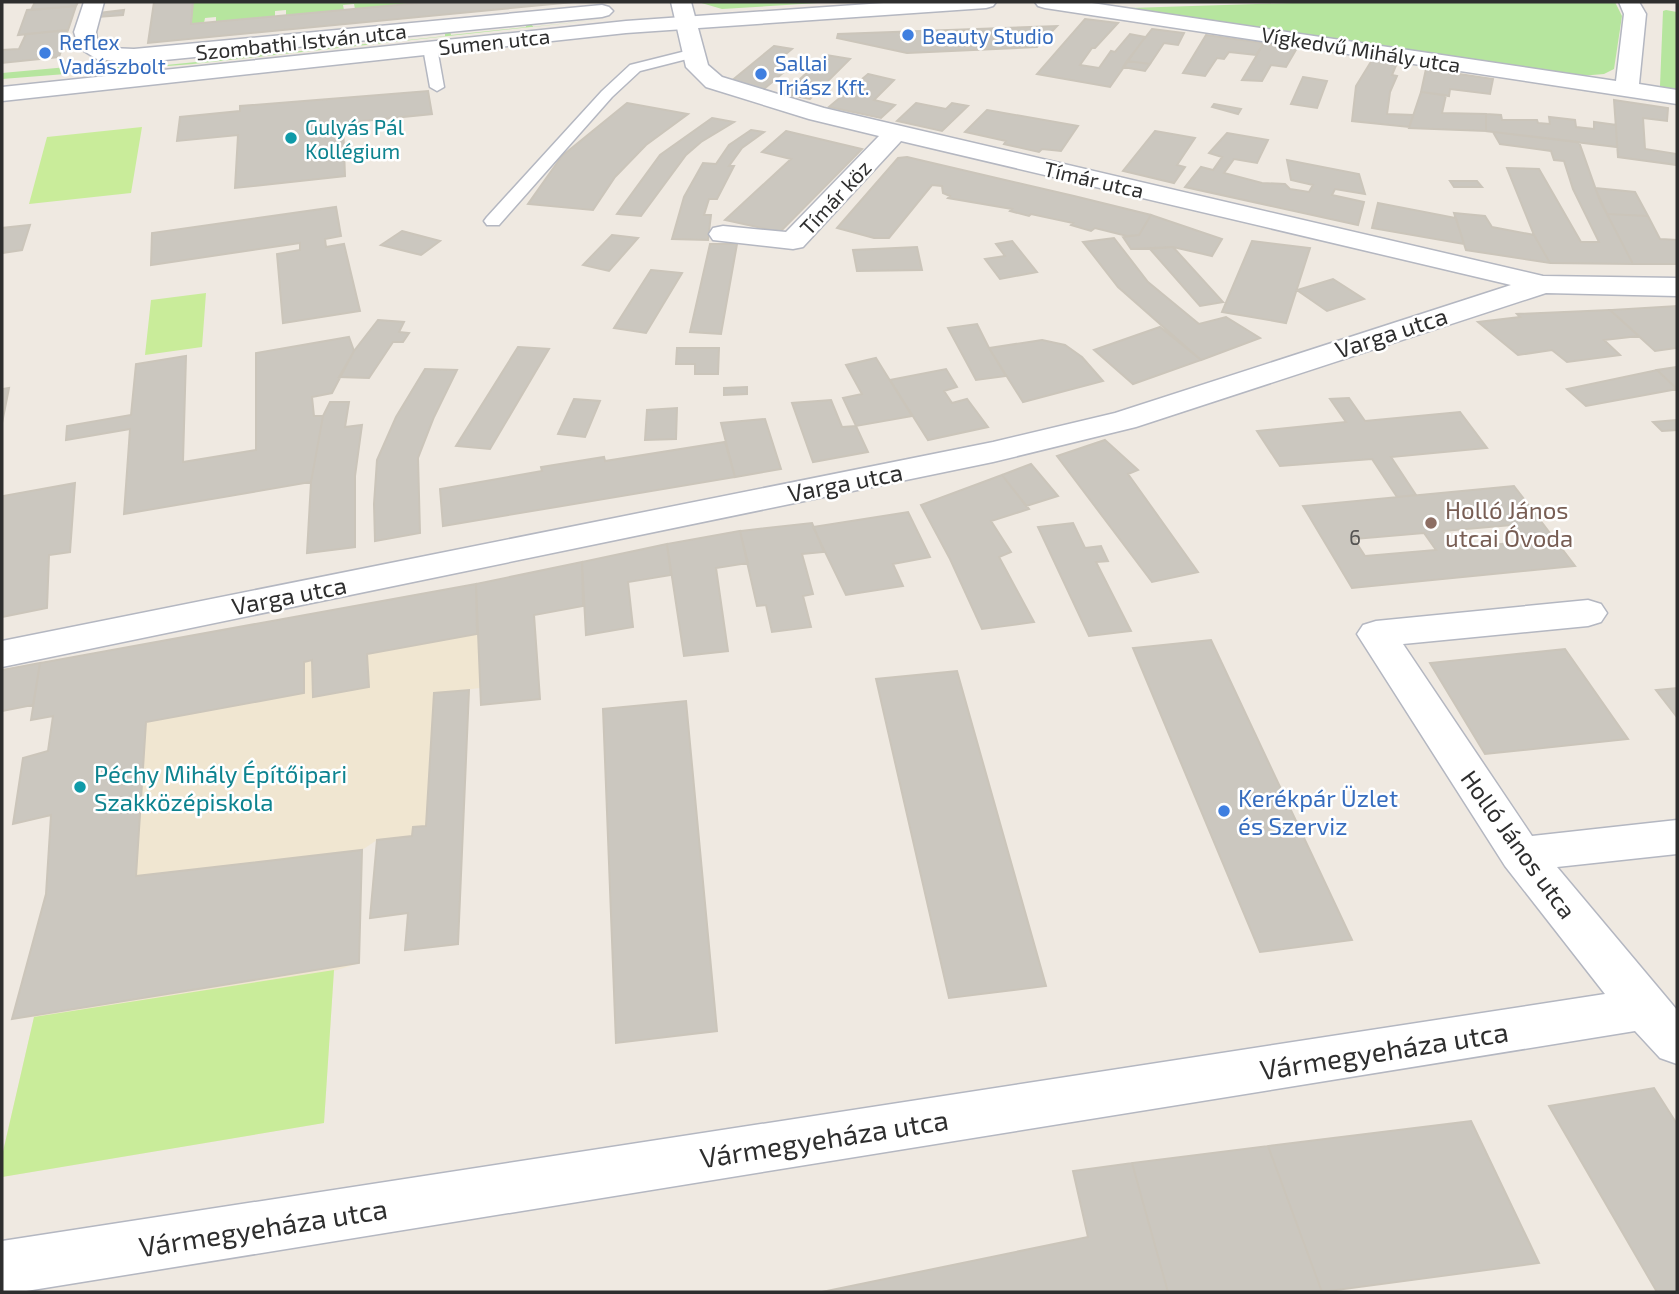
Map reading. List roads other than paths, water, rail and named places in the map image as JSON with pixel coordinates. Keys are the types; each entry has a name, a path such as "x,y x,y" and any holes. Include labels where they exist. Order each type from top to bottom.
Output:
{"street":[{"name":"Szombathi István utca","path":"94,2 85,33 87,43 105,54 134,56 602,11"},
{"name":"Sumen utca","path":"2,94 430,48 683,12 986,2"},
{"name":"Vígkedvű Mihály utca","path":"1045,2 1677,97"},
{"path":"1627,89 1635,14 1629,2"},
{"name":"Tímár utca","path":"683,12 697,67 714,82 817,114 1544,284"},
{"name":"Tímár köz","path":"723,234 793,241 896,132"},
{"name":"Varga utca","path":"2,653 993,452 1125,419 1544,284 1677,287"},
{"name":"Holló János utca","path":"1588,613 1376,634 1521,854 1661,1026"},
{"path":"1521,854 1677,837"},
{"name":"Vármegyeháza utca","path":"2,1268 1661,1026"}],"lane":[{"path":"430,48 437,87"},
{"path":"493,221 607,94 635,68 694,53"}],"place":[{"name":"Beauty Studio","path":"908,35"},
{"name":"Reflex Vadászbolt","path":"45,53"},
{"name":"Sallai Triász Kft.","path":"761,74"},
{"name":"Gulyás Pál Kollégium","path":"291,138"},
{"name":"Holló János utcai Óvoda","path":"1431,523"},
{"name":"Péchy Mihály Építőipari Szakközépiskola","path":"80,787"},
{"name":"Kerékpár Üzlet és Szerviz","path":"1224,811"}]}
